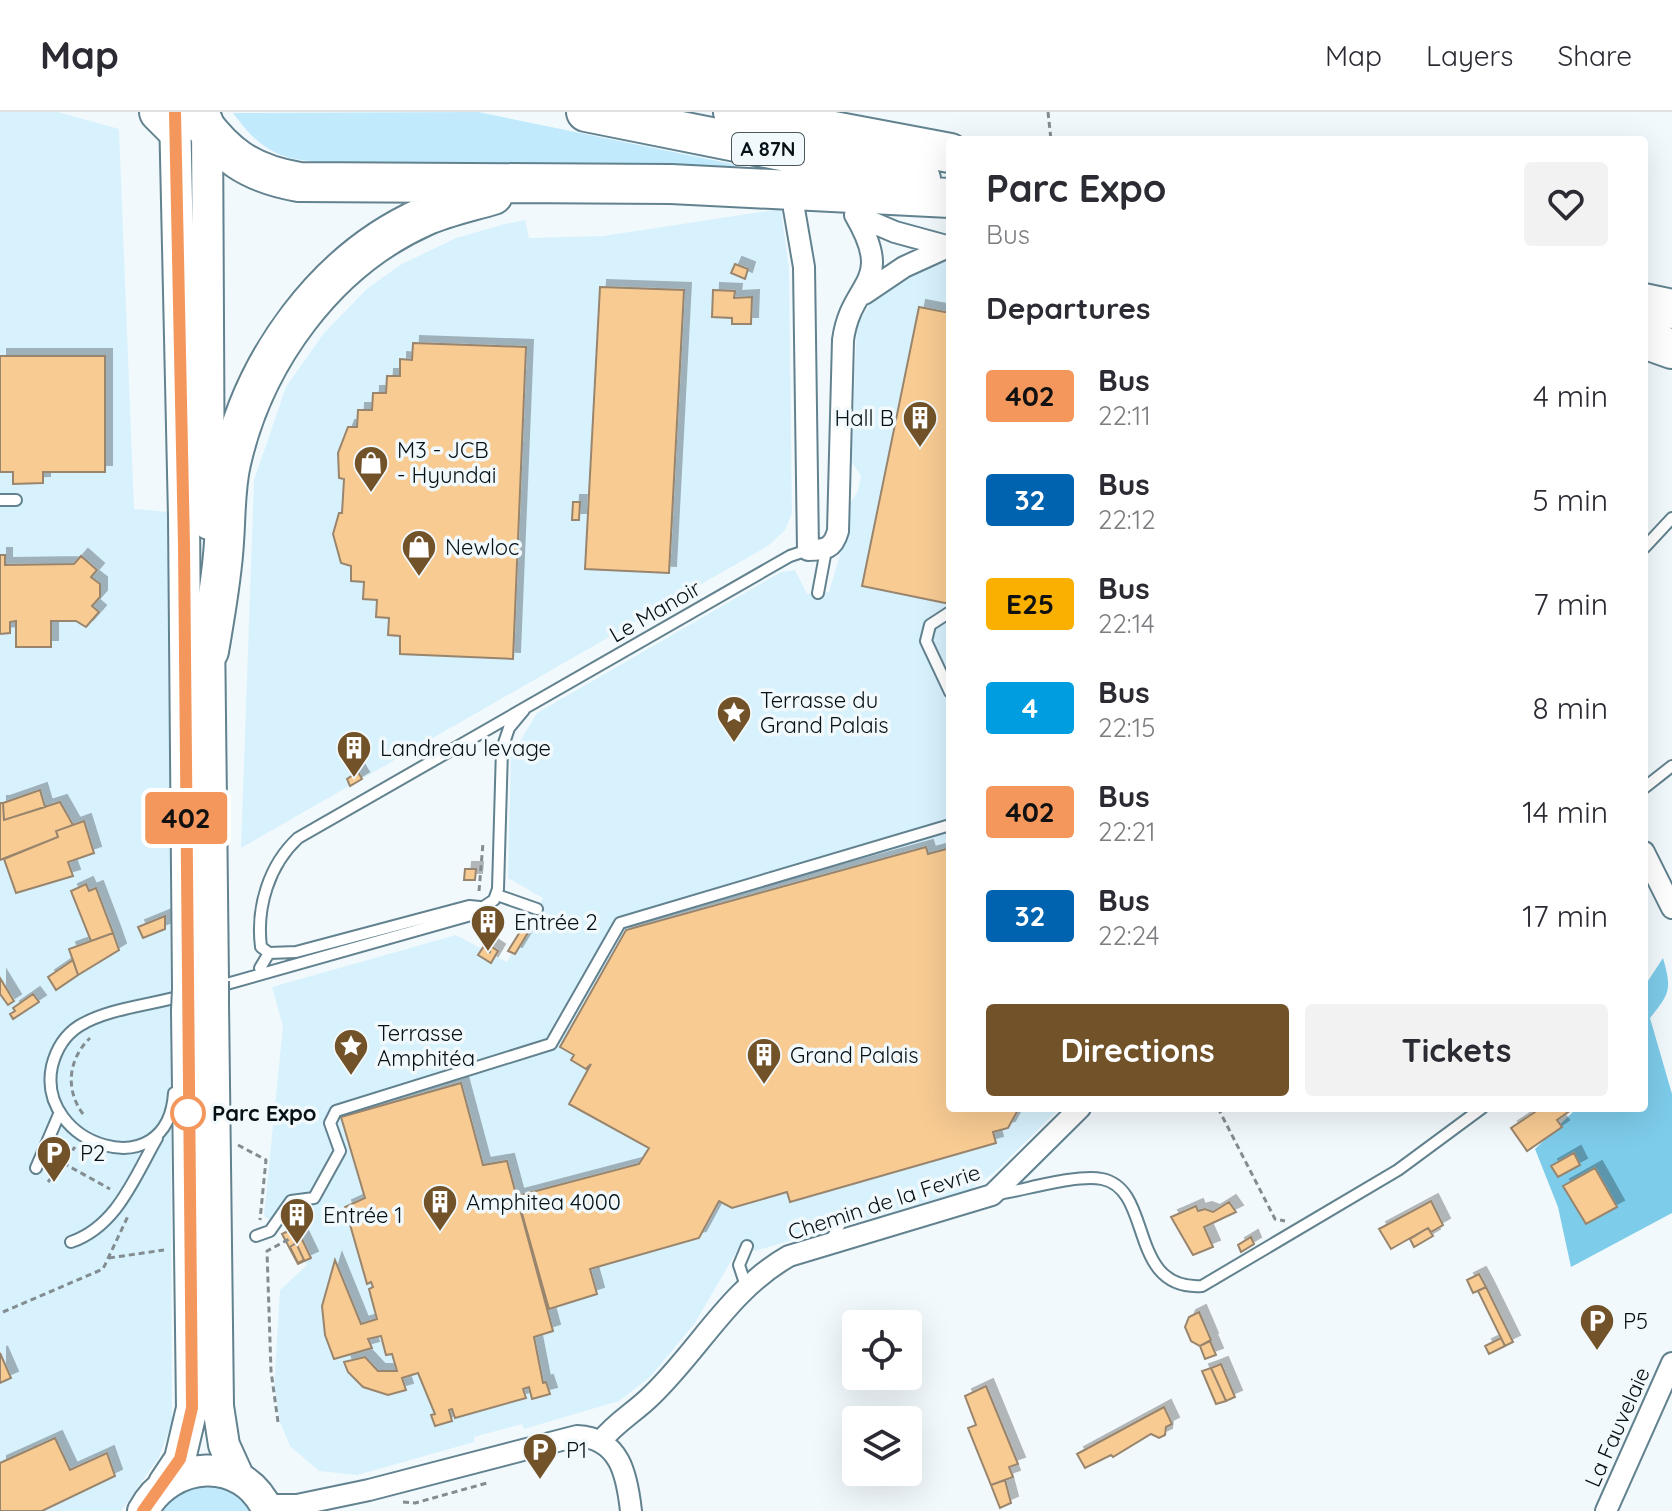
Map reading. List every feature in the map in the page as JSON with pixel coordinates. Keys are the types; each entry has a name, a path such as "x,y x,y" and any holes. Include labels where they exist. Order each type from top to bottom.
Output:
{"highway":[{"name":"A 87N","path":"586,112 946,184"},
{"name":"A 87N","path":"733,112 946,152"},
{"path":"866,112 956,136"},
{"path":"186,118 233,157 263,176 299,182 671,184 804,200 946,198"},
{"path":"209,651 224,545 229,477 240,429 255,391 296,323 347,266 384,240 422,218 533,183"},
{"path":"1657,312 1672,349"}],"main road":[{"path":"143,1511 180,1459 192,1408 197,1001 209,651 186,118"},
{"path":"186,118 184,517 197,1001 218,1406 224,1445 239,1478 266,1508"},
{"path":"164,1483 183,1473 205,1469 239,1478"}],"street":[{"path":"855,215 872,252 872,269 864,294 845,328 839,521 833,544 817,550 804,267 804,200 855,215 895,232 946,246"},
{"path":"864,294 904,267 946,248"},
{"path":"1648,860 1672,908"},
{"name":"Chemin de la Fevrie","path":"601,1441 617,1422 652,1395 746,1286 789,1256 992,1195 1076,1112"},
{"name":"La Fauvelaie","path":"1606,1511 1672,1363"},
{"path":"266,1508 369,1490 567,1437 586,1436 601,1441 613,1450 624,1468 631,1511"}],"lane":[{"path":"0,500 16,500"},
{"path":"1648,544 1672,518"},
{"path":"817,550 818,593"},
{"name":"Le Manoir","path":"269,953 261,947 258,925 261,913 280,855 298,838 790,556 817,550"},
{"path":"946,615 930,625 926,641 946,684"},
{"path":"497,895 502,749 509,728 524,710"},
{"path":"1648,785 1672,766"},
{"path":"256,1236 270,1231 291,1201 314,1198 340,1151 330,1123 336,1111 551,1044 620,923 946,826"},
{"path":"158,1136 133,1148 113,1148 84,1136 60,1112 50,1084 53,1061 64,1040 88,1022 471,915 497,895"},
{"path":"497,895 537,909"},
{"path":"260,968 269,953 296,952 469,906 480,907"},
{"path":"175,1073 175,1059 197,1001"},
{"path":"71,1242 90,1234 109,1219 158,1136 173,1104 174,1086"},
{"path":"36,1168 60,1112"},
{"path":"992,1195 1100,1178 1113,1183 1125,1193 1160,1271 1171,1282 1184,1287 1202,1286 1398,1170 1477,1112"},
{"path":"830,1242 845,1215"},
{"path":"746,1286 739,1265 747,1246"}],"path":[{"path":"1048,112 1051,136"},
{"path":"484,831 480,907 491,949 489,953"},
{"path":"84,1115 73,1095 71,1074 76,1056 94,1035"},
{"path":"1220,1112 1275,1219 1284,1218 1287,1227"},
{"path":"48,1182 81,1140"},
{"path":"237,1144 266,1160 260,1220 282,1243"},
{"path":"63,1163 117,1193"},
{"path":"3,1312 103,1269 128,1221 128,1211"},
{"path":"278,1422 271,1371 267,1251 293,1237"},
{"path":"109,1258 171,1249"},
{"path":"403,1502 415,1503 487,1483"}],"shaded area":[{"path":"0,112 58,112 119,129 134,509 169,512 172,1423 159,1457 121,1511 0,1511"},
{"path":"478,112 742,166 352,165 313,162 272,151 259,142 233,113"},
{"path":"781,209 789,269 792,513 785,530 768,546 241,848 254,480 286,387 324,333 368,288 400,265 456,238 505,224 525,220 529,238 603,236"},
{"path":"946,259 946,1112 1056,1112 995,1172 971,1189 856,1222 839,1212 830,1229 755,1251 741,1244 695,1323 650,1377 619,1401 524,1429 522,1424 474,1437 474,1442 357,1475 319,1471 290,1446 280,1422 274,1386 280,1290 307,1265 290,1231 264,1216 283,1026 272,987 456,935 507,962 543,898 508,878 511,756 537,713 781,572 795,570 807,594 829,592 849,525 850,503 858,491 861,476 851,461 857,325 871,303 895,280"},
{"path":"1663,958 1668,977 1667,991 1650,1018 1672,1094 1672,1213 1571,1267 1558,1207 1535,1149 1573,1112 1648,1112 1648,981"},
{"path":"223,1483 256,1511 156,1511 178,1487"}],"building":[{"path":"735,264 748,269 745,279 731,273"},
{"path":"600,287 684,290 669,573 585,569"},
{"path":"713,290 735,291 734,298 752,297 751,324 732,324 732,318 712,317"},
{"name":"Hall B","path":"919,307 946,312 946,603 862,586"},
{"path":"413,343 526,347 513,659 400,654 400,636 388,635 389,618 376,617 377,600 363,599 364,582 351,581 351,566 341,563 333,534 339,513 342,513 344,479 339,478 338,453 348,427 357,427 358,410 372,410 373,393 386,393 387,376 400,376 400,359 412,360"},
{"path":"0,356 105,356 105,472 43,472 43,483 13,484 13,472 0,472"},
{"path":"573,502 580,502 579,520 572,520"},
{"path":"0,555 5,555 5,565 74,564 81,556 97,570 91,577 100,584 100,597 92,606 99,612 86,627 76,621 51,621 51,647 16,647 16,621 10,622 10,633 0,634"},
{"name":"Landreau levage","path":"358,772 362,779 350,786 347,779"},
{"path":"40,790 45,807 4,820 3,803"},
{"path":"60,802 73,825 56,831 58,837 0,860 0,803 3,803 4,820"},
{"path":"84,821 94,853 68,862 73,876 16,893 4,859 58,837 56,831"},
{"name":"Grand Palais","path":"926,847 928,854 946,849 946,1112 1017,1112 1008,1128 993,1132 996,1143 790,1202 787,1192 732,1208 719,1201 699,1238 590,1269 597,1294 549,1309 517,1196 639,1164 649,1148 569,1104 591,1064 586,1069 571,1060 574,1055 560,1047 626,930"},
{"path":"465,869 476,869 475,880 464,880"},
{"path":"86,884 89,891 96,888 113,933 91,941 71,891"},
{"path":"165,916 165,929 143,938 138,927"},
{"path":"523,927 529,931 515,954 508,951"},
{"path":"113,933 119,950 78,975 69,949"},
{"name":"Entrée 2","path":"486,943 498,951 491,963 478,955"},
{"path":"73,960 78,975 56,990 48,977"},
{"path":"0,978 14,1001 8,1005 0,994"},
{"path":"33,994 39,1002 13,1019 10,1014 15,1011 13,1008"},
{"name":"Amphitea 4000","path":"461,1083 483,1165 507,1161 553,1331 534,1337 543,1383 546,1382 550,1394 532,1399 529,1387 523,1389 526,1398 455,1418 452,1409 449,1410 452,1421 435,1426 431,1415 435,1414 418,1373 402,1378 406,1390 388,1395 363,1387 348,1372 344,1362 365,1357 378,1371 397,1371 392,1354 386,1355 381,1336 368,1339 372,1348 334,1359 325,1335 322,1306 335,1260 361,1324 377,1319 369,1289 373,1287 371,1282 367,1284 345,1207 365,1198 341,1117"},
{"path":"1535,1112 1568,1112 1557,1120 1562,1127 1527,1151 1511,1128"},
{"path":"1574,1153 1580,1165 1558,1177 1551,1166"},
{"path":"1595,1168 1617,1207 1586,1224 1563,1186"},
{"path":"1431,1201 1443,1225 1431,1232 1428,1228 1391,1249 1379,1229"},
{"path":"1229,1202 1236,1212 1204,1227 1213,1247 1193,1255 1171,1217 1196,1206 1198,1211 1205,1209 1213,1212"},
{"name":"Entrée 1","path":"296,1227 311,1258 298,1264 282,1234"},
{"path":"1428,1228 1433,1236 1414,1247 1410,1239"},
{"path":"1251,1237 1254,1244 1241,1252 1238,1245"},
{"path":"296,1243 304,1260 298,1263 290,1247"},
{"path":"1479,1274 1486,1287 1473,1293 1467,1280"},
{"path":"1486,1287 1513,1342 1505,1346 1478,1291"},
{"path":"1199,1312 1211,1340 1200,1346 1191,1341 1185,1327 1189,1317"},
{"path":"1501,1338 1505,1346 1489,1354 1485,1346"},
{"path":"1210,1341 1216,1355 1205,1359 1200,1346"},
{"path":"0,1353 11,1378 0,1383"},
{"path":"1221,1364 1235,1397 1226,1401 1211,1368"},
{"path":"1211,1368 1226,1401 1216,1404 1202,1371"},
{"path":"986,1386 1018,1464 1009,1467 1013,1477 991,1485 968,1428 976,1425 965,1396"},
{"path":"1164,1407 1172,1424 1166,1427 1165,1435 1159,1438 1151,1434 1113,1457 1111,1455 1085,1468 1077,1454"},
{"path":"55,1438 70,1470 107,1453 115,1476 42,1511 0,1511 0,1463"},
{"path":"1005,1480 1011,1503 1000,1508 991,1485"}],"bus line":[{"name":"402","path":"143,1511 180,1459 192,1408 186,1022 184,545 175,112"}],"place":[{"name":"Hall B","path":"920,449"},
{"name":"M3 - JCB - Hyundai","path":"371,494"},
{"name":"Newloc","path":"419,578"},
{"name":"Terrasse du Grand Palais","path":"734,744"},
{"name":"Landreau levage","path":"354,779"},
{"name":"Entrée 2","path":"488,953"},
{"name":"Terrasse Amphitéa","path":"351,1077"},
{"name":"Grand Palais","path":"764,1086"},
{"name":"Parc Expo","path":"188,1113"},
{"name":"P2","path":"54,1184"},
{"name":"Amphitea 4000","path":"440,1233"},
{"name":"Entrée 1","path":"297,1246"},
{"name":"P5","path":"1597,1352"},
{"name":"P1","path":"540,1481"}]}
